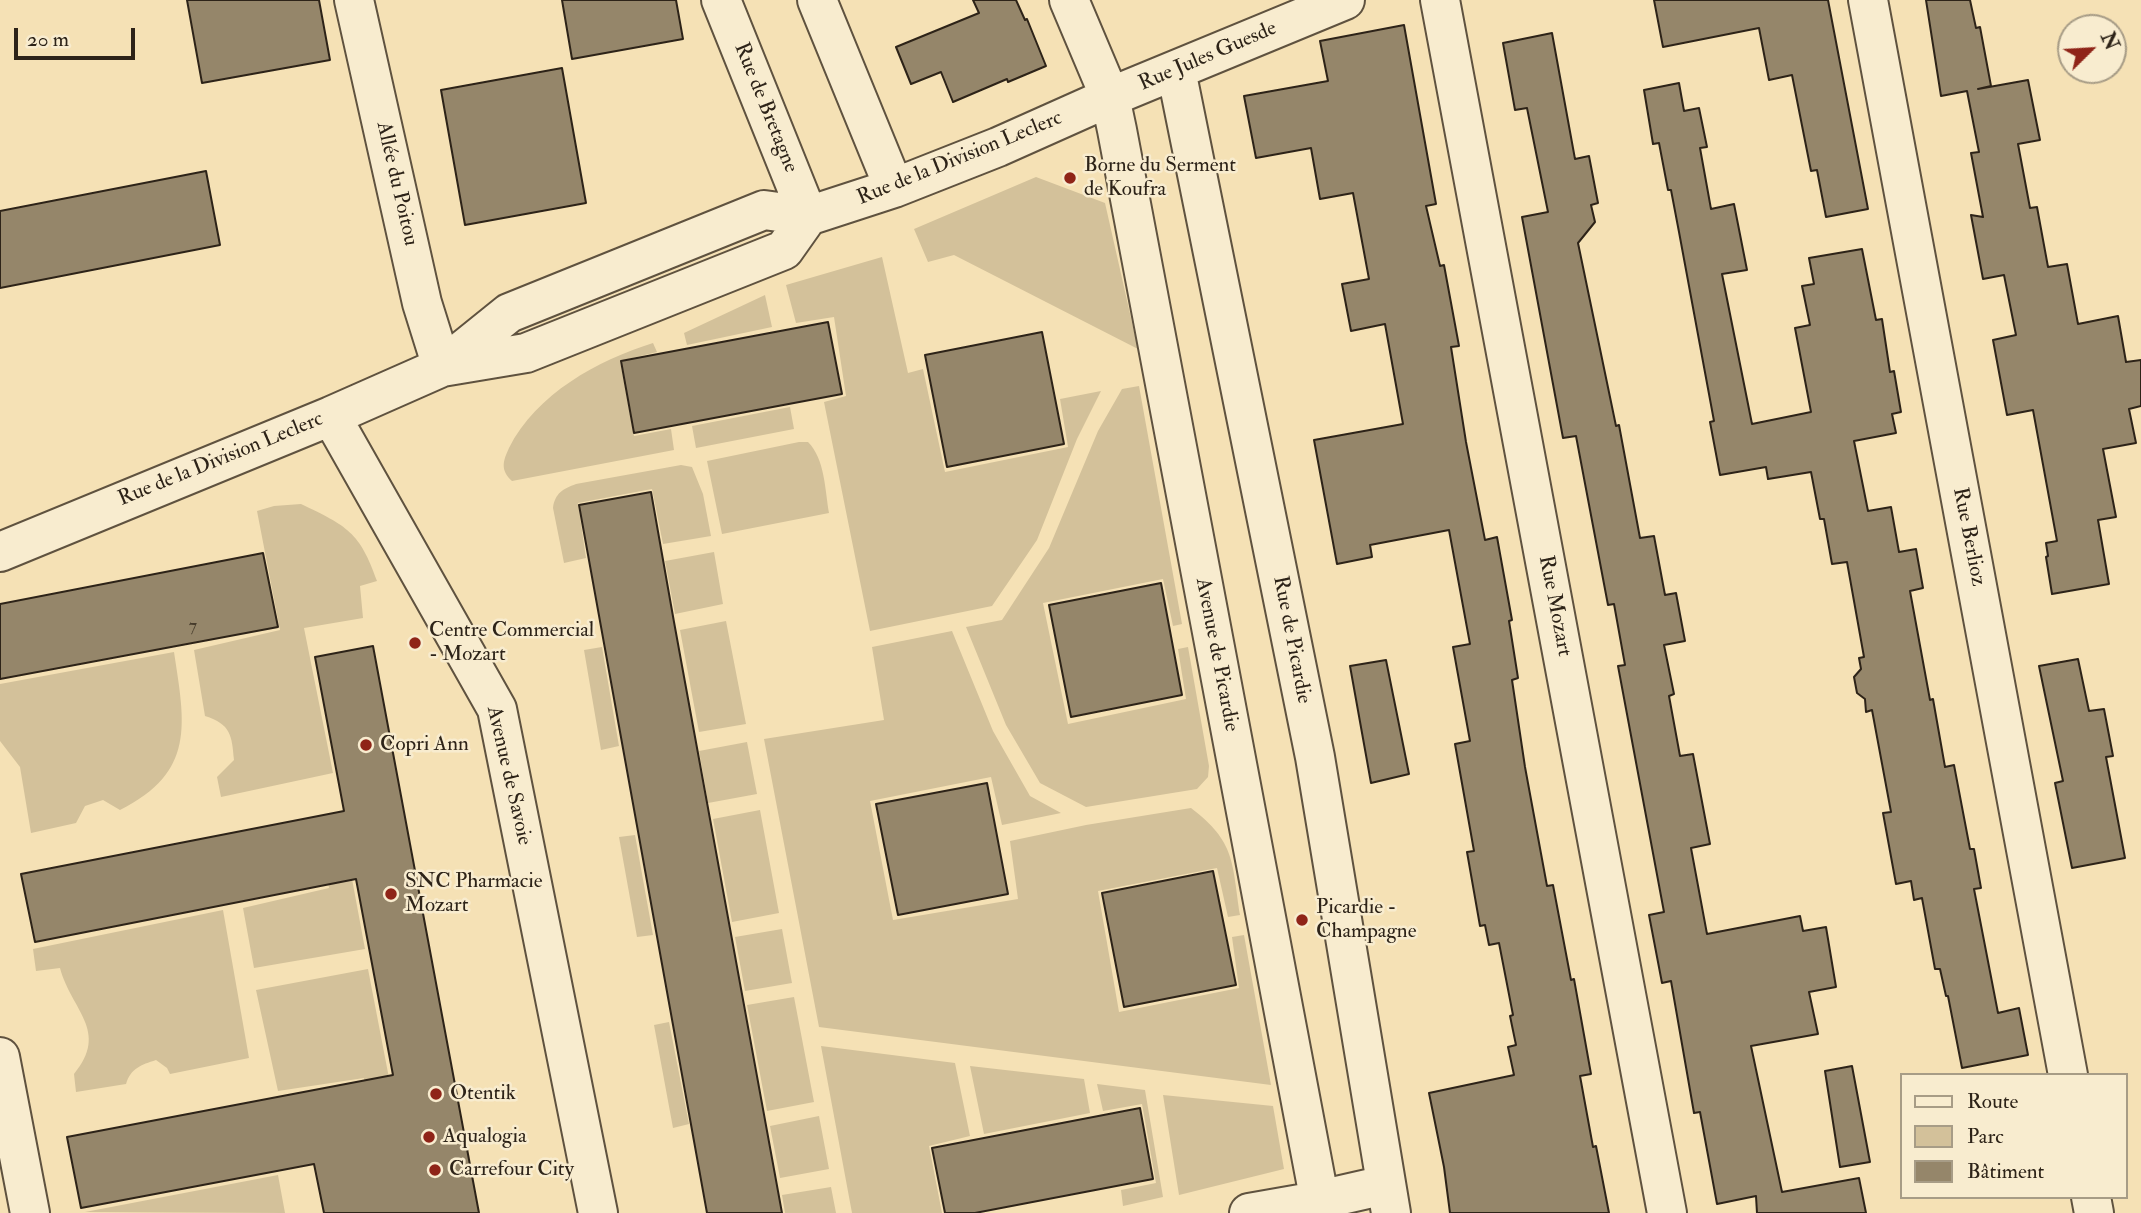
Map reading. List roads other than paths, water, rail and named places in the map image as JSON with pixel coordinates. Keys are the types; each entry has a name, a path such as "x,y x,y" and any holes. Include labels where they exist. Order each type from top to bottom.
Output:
{"street":[{"name":"Allée du Poitou","path":"354,0 422,303 442,367"},
{"name":"Rue de Bretagne","path":"721,0 808,216"},
{"path":"817,0 894,188"},
{"name":"Avenue de Picardie","path":"1069,0 1110,97 1320,1206"},
{"name":"Rue Jules Guesde","path":"1110,97 1345,0"},
{"name":"Rue Mozart","path":"1440,0 1667,1213"},
{"name":"Rue Berlioz","path":"1868,0 2068,1073"},
{"name":"Rue de Picardie","path":"1176,70 1315,757 1388,1199"},
{"name":"Rue de la Division Leclerc","path":"0,552 331,416 442,367 526,354 784,250 808,216 894,188 998,147 1110,97"},
{"name":"Avenue de Savoie","path":"331,416 497,709 598,1213"},
{"path":"0,1057 30,1213"},
{"path":"1249,1213 1306,1203 1320,1206 1388,1199"}],"place":[{"name":"Borne du Serment de Koufra","path":"1070,178"},
{"name":"Centre Commercial - Mozart","path":"415,643"},
{"name":"Copri Ann","path":"366,745"},
{"name":"SNC Pharmacie Mozart","path":"391,894"},
{"name":"Picardie - Champagne","path":"1302,920"},
{"name":"Otentik","path":"436,1094"},
{"name":"Aqualogia","path":"429,1137"},
{"name":"Carrefour City","path":"435,1170"}]}
